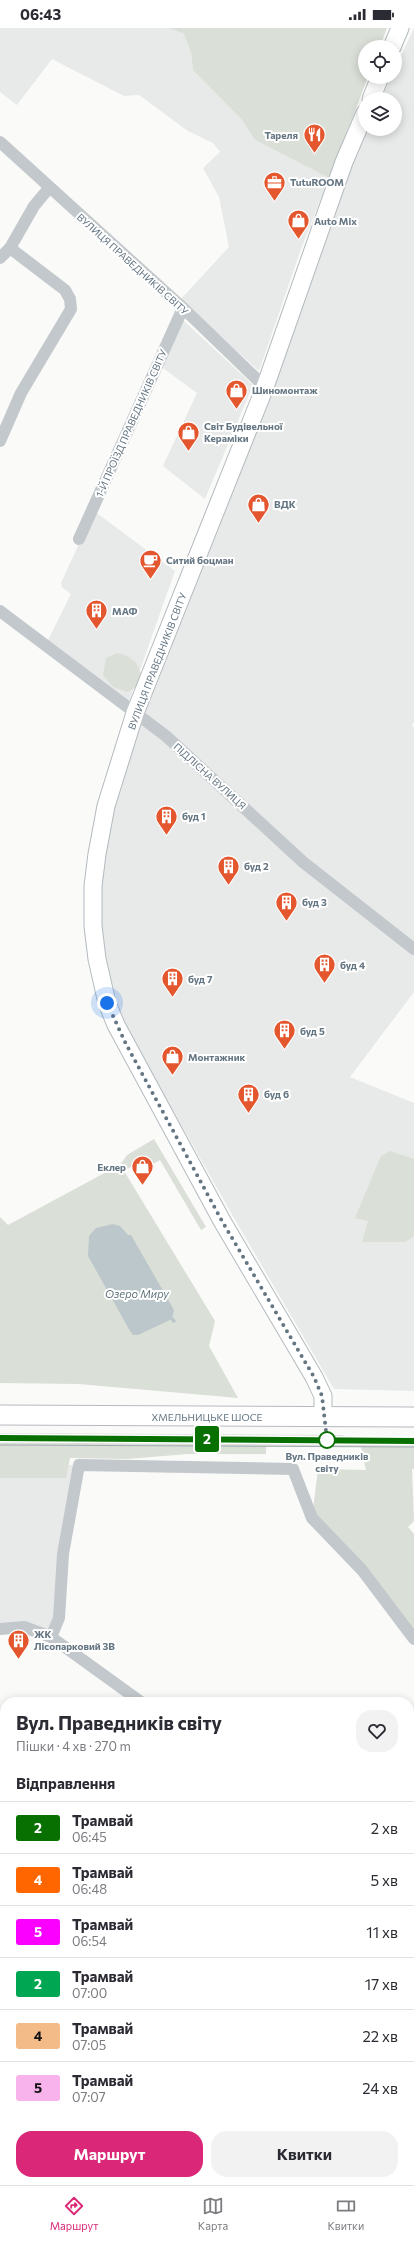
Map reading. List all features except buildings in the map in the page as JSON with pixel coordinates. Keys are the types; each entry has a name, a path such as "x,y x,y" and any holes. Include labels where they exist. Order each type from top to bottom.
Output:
{"main road":[{"path":"395,40 400,28"},
{"name":"ВУЛИЦЯ ПРАВЕДНИКІВ СВІТУ","path":"323,1417 322,1396 314,1377 222,1221 169,1126 126,1044 107,1003 103,988 93,926 93,886 96,854 106,806 135,713 264,387 344,162 358,129"},
{"name":"ХМЕЛЬНИЦЬКЕ ШОСЕ","path":"0,1415 414,1418"}],"street":[{"name":"ВУЛИЦЯ ПРАВЕДНИКІВ СВІТУ","path":"0,142 49,188 184,308 264,387"},
{"path":"0,258 10,248 34,206 49,188"},
{"path":"0,441 21,393 71,309 70,299 65,290 10,248"},
{"name":"1-Й ПРОЇЗД ПРАВЕДНИКІВ СВІТУ","path":"79,539 184,308"},
{"name":"ПІДЛІСНА ВУЛИЦЯ","path":"0,611 166,736 304,862 414,949"},
{"path":"51,1637 59,1618 63,1554 79,1465 293,1469 312,1518 362,1570 414,1639"},
{"path":"0,1629 24,1627 51,1637 134,1697"}],"shaded area":[{"path":"0,28 169,28 184,34 191,53 193,70 242,120 255,140 329,178 301,249 259,371 180,300 229,247 219,197 203,168 220,152 213,143 188,131 139,95 124,96 52,59 17,105 0,92"},
{"path":"169,28 387,28 383,40 358,40 358,84 365,84 362,92 358,92 358,103 329,178 255,140 242,120 193,70 191,53 184,34"},
{"path":"414,28 414,722 412,726 414,727 414,992 350,1077 414,1103 414,1391 334,1389 238,1225 134,1042 114,1000 108,979 100,925 102,854 131,750 147,702 272,390 356,153 364,136 402,136 402,92 384,92 388,84 402,84 402,54"},
{"path":"184,321 253,385 205,499 163,466 197,393 160,366 178,327"},
{"path":"94,511 175,571 128,704 46,644 71,594 62,587 61,583"},
{"path":"117,653 125,655 131,659 140,670 141,676 139,682 135,688 127,692 113,687 103,675 106,658"},
{"path":"154,1139 206,1227 201,1230 160,1160 139,1172 134,1165 124,1171 215,1321 209,1346 238,1398 79,1384 0,1383 0,1217 8,1225 120,1165 127,1155"},
{"path":"390,1151 414,1159 414,1236 405,1242 362,1242 368,1221 355,1218 381,1156"},
{"path":"0,1433 343,1435 344,1440 414,1441 414,1469 412,1469 414,1521 408,1527 414,1534 414,1639 312,1518 318,1469 366,1470 361,1447 266,1446 266,1454 187,1454 128,1459 70,1458 66,1478 0,1478"},
{"path":"0,1465 79,1465 51,1637 0,1629"}],"water":[{"name":"Озеро Миру","path":"113,1224 120,1226 128,1235 131,1235 174,1310 172,1319 138,1335 133,1335 130,1331 88,1256 89,1236 96,1228"}],"tram line":[{"path":"0,1438 414,1441"},
{"name":"2","path":"0,1438 414,1441"},
{"path":"0,1445 414,1447"}],"place":[{"name":"Тареля","path":"314,154"},
{"name":"TutuROOM","path":"275,202"},
{"name":"Auto Mix","path":"299,240"},
{"name":"Шиномонтаж","path":"236,410"},
{"name":"Світ Будівельної Кераміки","path":"188,452"},
{"name":"ВДК","path":"258,524"},
{"name":"Ситий боцман","path":"150,580"},
{"name":"МАФ","path":"96,630"},
{"name":"буд 1","path":"167,836"},
{"name":"буд 2","path":"229,886"},
{"name":"буд 3","path":"286,922"},
{"name":"буд 4","path":"324,984"},
{"name":"буд 7","path":"172,998"},
{"name":"буд 5","path":"284,1050"},
{"name":"Монтажник","path":"172,1076"},
{"name":"буд 6","path":"248,1114"},
{"name":"Еклер","path":"142,1186"},
{"name":"Вул. Праведників світу","path":"327,1440"},
{"name":"ЖК Лісопарковий 3В","path":"18,1660"}],"route":[{"path":"107,1003 126,1044 165,1119 222,1221 314,1377 322,1396 323,1417 327,1440"}]}
